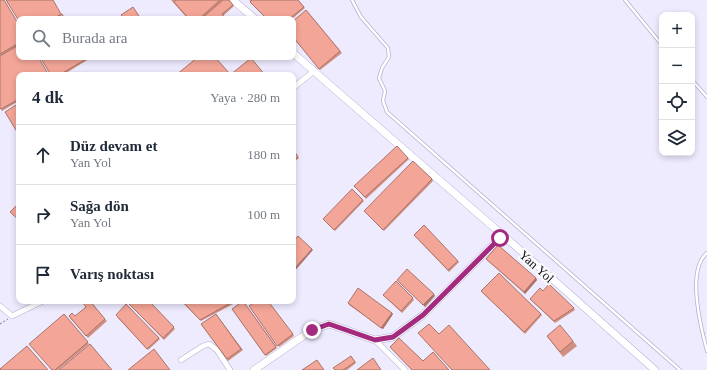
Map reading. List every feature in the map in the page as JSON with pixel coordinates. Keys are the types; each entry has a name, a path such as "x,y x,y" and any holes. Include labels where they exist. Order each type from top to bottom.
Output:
{"street":[{"path":"233,0 252,16"},
{"name":"Yan Yol","path":"296,55 655,370"},
{"path":"296,86 314,71"},
{"path":"375,340 393,337 423,315 494,242 500,238 506,238"},
{"path":"0,306 12,316 37,304"},
{"path":"254,370 312,330 329,324 375,340 405,370"},
{"path":"181,360 203,346 209,344 217,350 230,370"}],"lane":[{"path":"352,0 361,16 388,48 389,57 379,78 385,91 383,101 387,112 680,370"},
{"path":"625,0 659,41"},
{"path":"695,83 707,97"},
{"path":"707,253 700,258 697,274 698,320 707,351"}],"path":[{"path":"0,324 12,316"}],"building":[{"path":"0,0 4,0 16,20 16,45 0,54"},
{"path":"6,0 53,0 61,14 58,16 16,16"},
{"path":"176,0 220,0 202,16 186,16 174,2"},
{"path":"223,0 229,0 233,5 222,14 224,16 204,16"},
{"path":"252,0 298,0 304,7 293,16 264,16 250,2"},
{"path":"133,7 139,16 122,16 121,15"},
{"path":"306,10 340,51 319,69 296,41 296,18"},
{"path":"16,47 16,60 40,60 47,72 16,72 16,101 1,109 0,108 0,56"},
{"path":"42,60 85,60 64,72 49,72"},
{"path":"194,60 218,60 228,72 180,72"},
{"path":"249,60 253,60 263,72 234,72"},
{"path":"16,105 16,130 5,112"},
{"path":"397,146 408,158 365,197 354,186"},
{"path":"413,161 432,179 383,230 364,211"},
{"path":"352,189 363,200 334,230 323,219"},
{"path":"16,206 16,217 10,212"},
{"path":"424,225 458,261 448,270 414,235"},
{"path":"298,236 312,249 296,267 296,238"},
{"path":"498,245 536,278 524,292 486,259"},
{"path":"407,269 434,294 423,305 397,280"},
{"path":"499,273 541,314 524,332 481,291"},
{"path":"396,281 413,298 401,311 383,295"},
{"path":"549,284 574,308 554,321 530,299 540,288 543,291"},
{"path":"358,288 392,313 381,328 348,303"},
{"path":"84,304 92,304 105,319 86,336 69,316 72,313 75,316 86,307"},
{"path":"126,304 159,338 147,349 116,315"},
{"path":"129,304 152,304 174,327 163,338"},
{"path":"185,304 229,304 200,320"},
{"path":"239,304 245,304 276,347 265,355 232,309"},
{"path":"252,304 270,304 293,334 277,346 249,306"},
{"path":"64,314 88,342 55,370 52,370 29,344"},
{"path":"216,314 241,349 227,359 201,324"},
{"path":"429,324 439,334 449,325 490,370 452,370 418,333"},
{"path":"560,325 573,341 560,352 547,336"},
{"path":"399,338 423,361 433,352 449,370 412,370 390,347"},
{"path":"90,344 112,370 59,370"},
{"path":"27,346 48,370 0,370 0,369"},
{"path":"154,349 170,370 128,370"},
{"path":"351,356 355,362 343,370 335,370 333,368"},
{"path":"373,358 381,370 357,370"},
{"path":"317,360 324,370 302,370"}],"route":[{"path":"312,330 329,324 375,340 393,337 423,315 494,242 500,238"}]}
